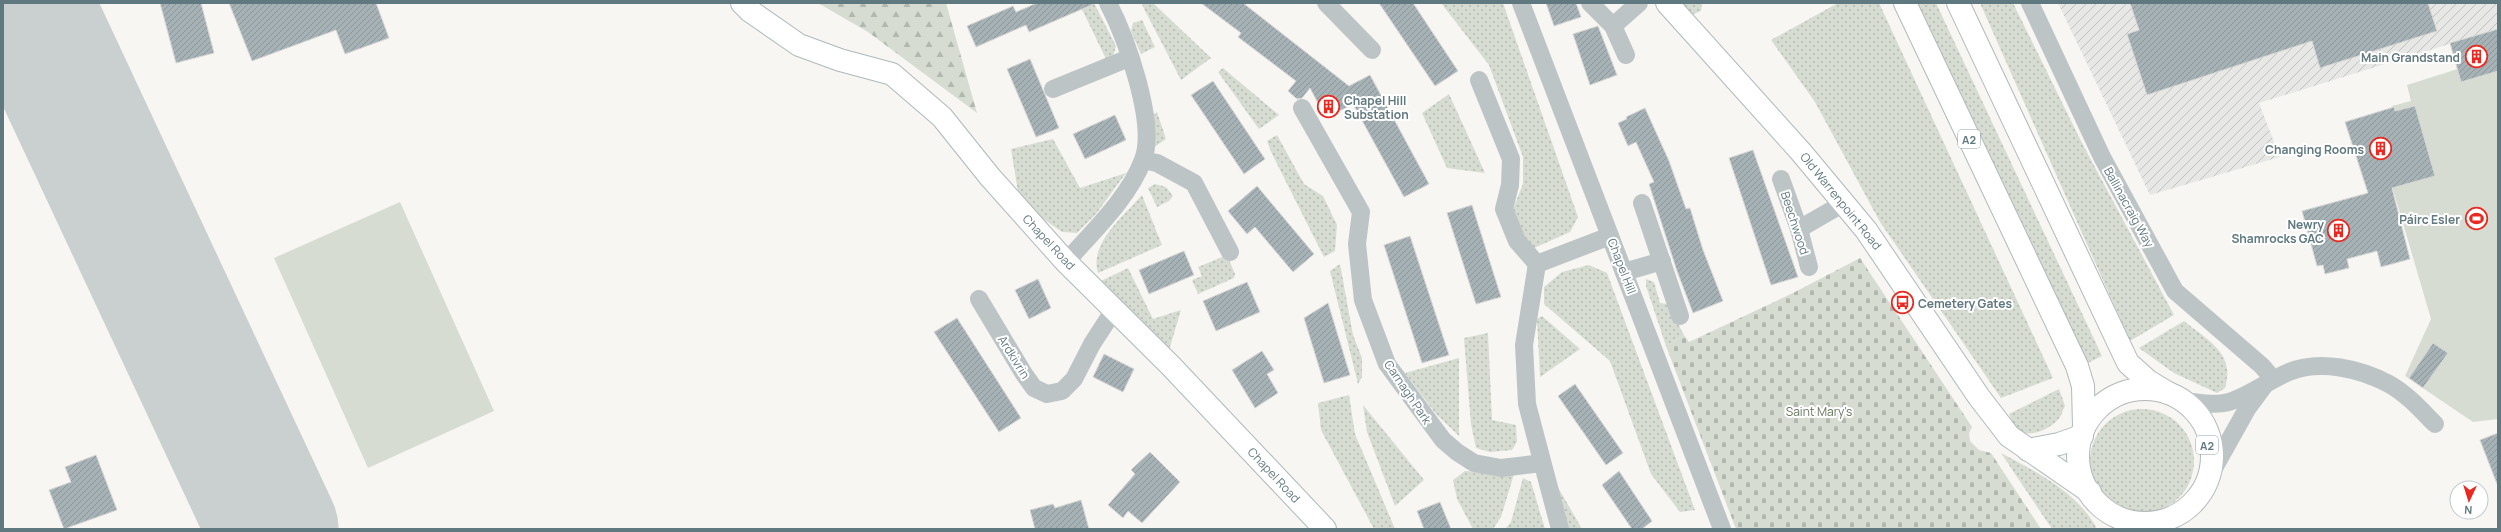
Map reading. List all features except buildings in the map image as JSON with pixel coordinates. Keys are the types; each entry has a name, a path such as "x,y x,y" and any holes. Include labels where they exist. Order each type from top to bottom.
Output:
{"main road":[{"name":"Chapel Road","path":"742,3 750,11 799,45 840,60 892,74 942,117 990,177 1066,262 1171,366 1325,529"},
{"name":"Old Warrenpoint Road","path":"1667,3 1796,146 1866,230 1983,402 2009,436 2090,492"},
{"name":"A2","path":"1905,3 2077,366 2083,386 2083,432 2080,453 2082,472 2090,492 2107,519 2137,525 2154,524 2171,519 2188,507 2205,485 2206,433 2198,416 2176,397 2148,381 2128,363 1958,3"},
{"name":"A2","path":"2083,432 2093,412 2103,402 2116,394 2132,389 2151,388 2176,397"},
{"path":"2028,450 2059,444 2083,432"},
{"path":"2184,529 2205,485"}],"street":[{"path":"1066,262 1125,193 1143,160 1147,132 1138,84 1120,25 1108,3"},
{"path":"1326,3 1372,50"},
{"name":"Chapel Hill","path":"1521,3 1722,529"},
{"path":"1590,3 1613,26 1626,55"},
{"path":"1613,26 1638,3"},
{"name":"Ballinacraig Way","path":"2030,3 2102,157 2175,291 2262,366 2268,382"},
{"path":"1053,89 1129,58"},
{"path":"1479,80 1511,159 1510,185 1504,209 1517,241 1537,264"},
{"name":"Carnagh Park","path":"1302,108 1361,212 1357,244 1363,300 1387,364 1443,440 1474,463 1501,468 1542,463"},
{"path":"1143,160 1157,163 1194,183 1230,252"},
{"name":"Beechwood","path":"1781,179 1799,229 1809,267"},
{"path":"1642,203 1680,316"},
{"path":"1799,229 1844,203"},
{"path":"1537,264 1610,236"},
{"path":"1624,272 1662,261"},
{"path":"1537,264 1524,345 1527,404 1560,529"},
{"name":"Ardkivrin","path":"979,299 1024,374 1034,388 1046,394 1062,391 1074,380 1089,350 1114,310"},
{"path":"2176,397 2228,402 2291,371 2312,366 2339,368 2365,374 2389,384 2411,400 2435,424"},
{"path":"2205,485 2247,409 2268,382"}],"shaded area":[{"path":"2058,3 2498,3 2498,29 2259,103 2280,157 2150,195"}],"green space":[{"path":"818,3 946,3 977,113 868,32"},
{"path":"1079,3 1094,3 1116,46 1113,56 1106,59"},
{"path":"1141,3 1153,3 1211,58 1181,80"},
{"path":"1441,3 1503,3 1578,217 1570,232 1532,249 1519,228 1513,209 1523,184 1523,157 1489,65"},
{"path":"1680,3 1702,3 1701,11 1691,15"},
{"path":"1838,3 1879,3 2053,378 2001,398 1880,222 1815,102 1771,40"},
{"path":"1917,3 1936,3 2102,356 2086,364"},
{"path":"1980,3 2013,3 2082,143 2174,315 2130,341"},
{"path":"1142,20 1155,47 1141,54 1131,31 1133,23"},
{"path":"2498,29 2498,419 2473,422 2405,376 2431,319 2392,186 2412,181 2392,106 2411,101 2407,85 2464,67 2450,43"},
{"path":"1223,68 1279,115 1259,129 1218,72"},
{"path":"1449,94 1485,173 1447,168 1422,113"},
{"path":"1157,112 1166,139 1153,148 1153,115"},
{"path":"1277,135 1304,184 1323,196 1337,225 1335,251 1324,257 1272,154 1267,141"},
{"path":"1053,139 1080,188 1126,173 1096,214 1077,233 1062,232 1032,211 1019,198 1011,149"},
{"path":"1155,184 1166,187 1173,196 1169,201 1157,207 1148,188"},
{"path":"1142,195 1162,245 1098,273 1097,262 1103,241 1118,221"},
{"path":"400,202 494,411 368,468 274,258"},
{"path":"1227,255 1235,274 1234,278 1198,294 1192,280 1202,276 1198,267"},
{"name":"Saint Mary's","path":"1860,258 1972,427 1969,433 1970,441 1979,450 1991,453 2041,529 1736,529 1666,346 1684,335 1689,342 1793,293"},
{"path":"1340,264 1353,335 1362,358 1362,377 1358,384 1330,271"},
{"path":"1589,265 1607,273 1695,510 1680,512 1651,474 1610,361 1544,304 1544,287 1562,272"},
{"path":"1128,268 1153,319 1181,310 1169,350 1101,281"},
{"path":"1646,279 1654,282 1660,303 1668,304 1684,335 1666,346 1646,286"},
{"path":"1542,316 1580,349 1540,377 1537,319"},
{"path":"2184,321 2210,341 2223,356 2227,376 2225,388 2217,393 2174,373 2139,348"},
{"path":"1488,333 1492,420 1516,425 1517,442 1512,450 1490,452 1476,448 1471,424 1464,338"},
{"path":"1459,358 1459,436 1436,414 1405,373"},
{"path":"2059,389 2065,406 2057,421 2040,432 2021,432 2016,428 2009,414"},
{"path":"1349,395 1355,434 1395,529 1374,529 1321,430 1318,403"},
{"path":"1363,405 1424,480 1395,506 1367,432"},
{"path":"2142,409 2162,413 2179,424 2190,441 2194,461 2190,481 2179,498 2162,509 2142,513 2122,509 2105,498 2094,481 2090,461 2094,441 2105,424 2122,413"},
{"path":"2001,453 2042,475 2068,494 2089,516 2097,529 2052,529"},
{"path":"1465,471 1514,474 1501,517 1493,529 1473,529 1457,499 1453,480"},
{"path":"1552,477 1582,529 1567,529"},
{"path":"1523,478 1531,482 1545,529 1505,529 1511,522"}],"taxiway":[{"path":"3,64 46,45"}],"runway":[{"path":"27,3 273,529"}],"place":[{"name":"Main Grandstand","path":"2476,57"},
{"name":"Chapel Hill Substation","path":"1328,107"},
{"name":"Changing Rooms","path":"2380,149"},
{"name":"Páirc Esler","path":"2476,219"},
{"name":"Newry Shamrocks GAC","path":"2339,231"},
{"name":"Cemetery Gates","path":"1902,303"}]}
